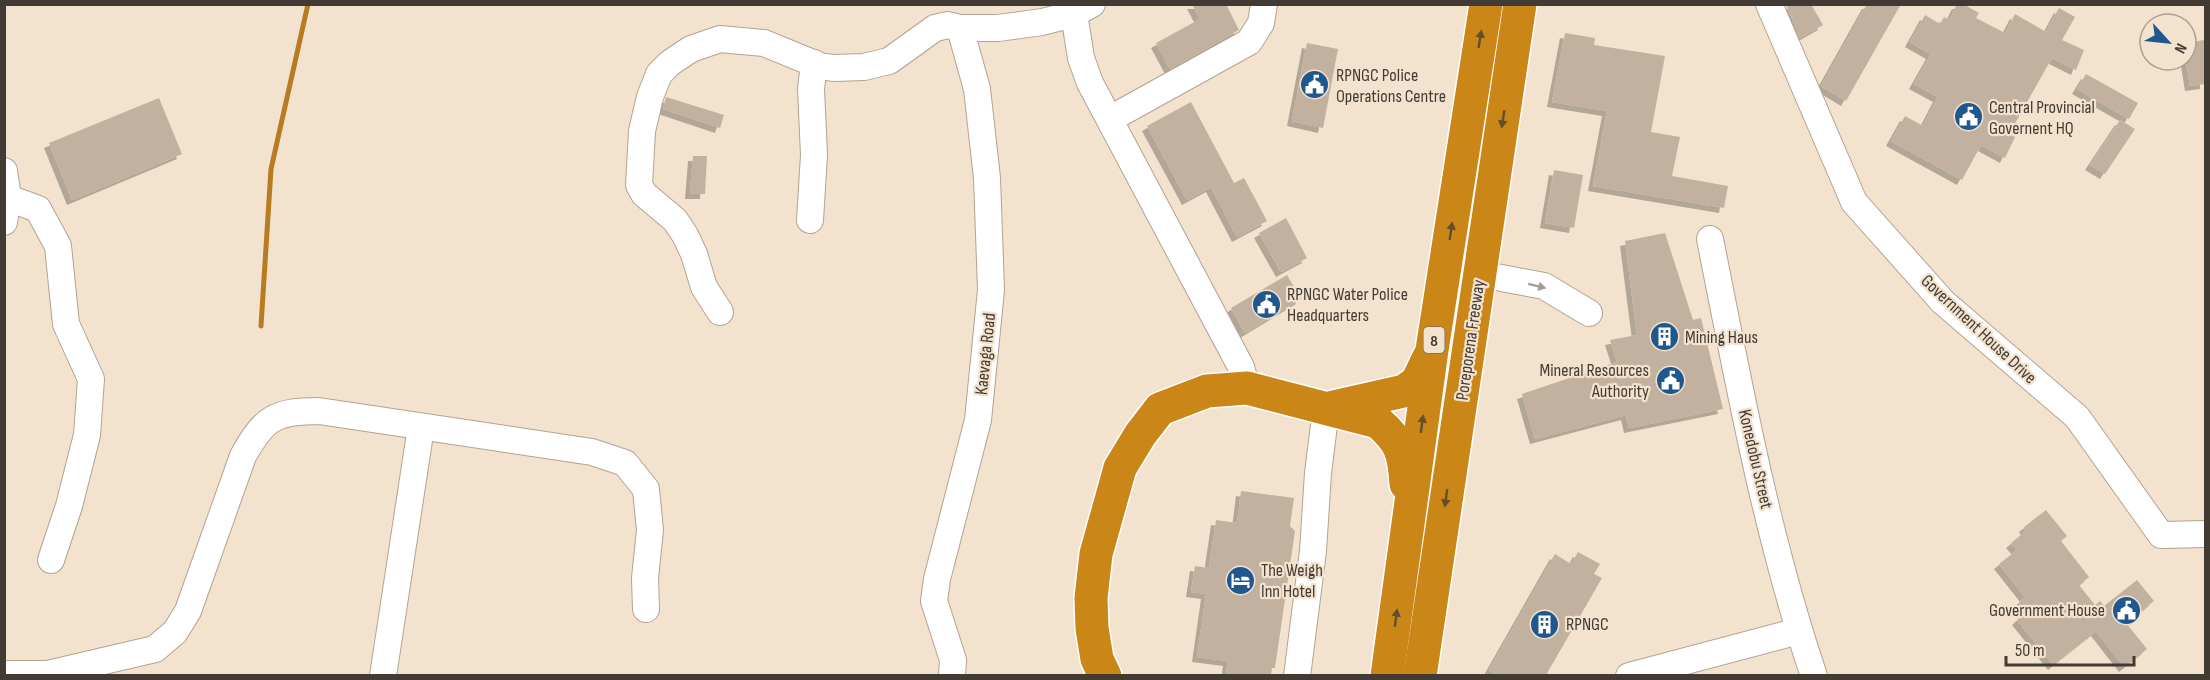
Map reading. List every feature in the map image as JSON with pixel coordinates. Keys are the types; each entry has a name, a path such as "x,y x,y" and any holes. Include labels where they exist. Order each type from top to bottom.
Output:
{"highway":[{"name":"Poreporena Freeway","path":"1388,675 1432,350 1486,4"},
{"name":"Poreporena Freeway","path":"1420,675 1520,4"},
{"path":"1326,409 1404,392 1417,382 1432,350"},
{"path":"1105,675 1097,659 1092,628 1091,598 1096,554 1120,468 1140,435 1160,410 1207,391 1247,388 1378,422 1394,436 1405,465 1408,527"}],"street":[{"path":"1110,119 1249,42 1261,23 1264,4"},
{"name":"Government House Drive","path":"1769,4 1854,202 1943,302 2077,417 2161,535 2205,534"},
{"path":"720,312 704,287 694,254 685,235 667,212 641,190 639,185 642,131 650,97 659,74 670,63 691,49 720,39 764,43 814,63 833,68 846,68 889,61 944,20 998,28 1042,22 1083,9 1081,58 1090,83 1241,367 1247,388"},
{"name":"Kaevaga Road","path":"944,20 977,89 987,178 992,290 978,420 937,579 934,601 953,660 952,675"},
{"path":"810,220 814,155 811,89 814,63"},
{"path":"4,171 6,210 38,209 58,246 66,324 91,379 87,435 69,506 51,560"},
{"name":"Konedobu Street","path":"1710,239 1752,449 1799,631 1814,675"},
{"path":"1479,274 1544,286 1589,313"},
{"path":"1297,675 1313,551 1318,473 1326,409"},
{"path":"4,674 48,674 155,649 175,632 188,611 243,456 270,419 292,411 319,411 592,452 625,463 646,489 650,530 645,578 646,609"},
{"path":"383,675 421,427"},
{"path":"1629,675 1799,631"}],"building":[{"path":"1192,4 1226,4 1239,30 1170,69 1156,43 1200,19"},
{"path":"1786,4 1811,4 1823,25 1800,38"},
{"path":"1867,4 1901,4 1846,101 1821,86"},
{"path":"1957,4 1963,4 1979,13 1976,18 2005,33 2015,14 2046,32 2059,8 2075,17 2062,40 2084,50 2076,70 2052,58 2009,134 2015,137 2005,158 1981,145 1962,180 1891,141 1905,116 1923,126 1938,97 1914,84 1931,54 1910,42 1925,15 1940,24 1944,17 1949,20"},
{"path":"1565,33 1595,38 1594,45 1665,56 1651,132 1680,137 1672,176 1728,186 1724,208 1593,186 1607,111 1552,102"},
{"path":"2204,40 2205,84 2190,86 2188,72 2198,72 2198,41"},
{"name":"RPNGC Police Operations Centre","path":"1307,43 1338,49 1323,128 1292,121"},
{"path":"2086,74 2138,103 2129,119 2077,89"},
{"path":"666,97 724,115 720,128 663,109"},
{"path":"159,98 182,154 72,200 49,143"},
{"path":"1191,102 1234,183 1244,178 1267,221 1237,237 1211,187 1187,200 1147,126"},
{"path":"2120,120 2135,129 2105,174 2090,165"},
{"path":"693,156 707,156 705,194 690,194"},
{"path":"1554,170 1583,175 1574,228 1545,223"},
{"path":"1286,218 1307,258 1281,272 1259,233"},
{"name":"Mining Haus","path":"1665,233 1693,320 1701,318 1723,409 1629,428 1626,415 1535,439 1522,394 1617,362 1610,340 1637,335 1625,241"},
{"name":"RPNGC Water Police Headquarters","path":"1287,275 1301,299 1245,333 1231,308"},
{"name":"The Weigh Inn Hotel","path":"1241,491 1294,498 1290,526 1295,531 1275,668 1272,668 1271,675 1226,675 1228,661 1197,657 1206,594 1191,592 1195,566 1209,568 1216,520 1237,523"},
{"path":"2046,510 2067,536 2061,541 2089,577 2079,585 2095,605 2100,601 2104,606 2137,580 2154,601 2126,623 2147,649 2124,667 2096,631 2053,665 2017,620 2026,612 2019,602 2025,597 1999,564 2017,550 2011,543 2026,531 2024,527"},
{"name":"RPNGC","path":"1578,552 1600,564 1594,574 1602,578 1546,675 1498,675 1489,670 1555,554 1571,564"}],"waterway":[{"path":"261,326 271,169 308,4"}],"place":[{"name":"RPNGC Police Operations Centre","path":"1315,85"},
{"name":"Central Provincial Governent HQ","path":"1968,117"},
{"name":"RPNGC Water Police Headquarters","path":"1266,304"},
{"name":"Mining Haus","path":"1664,337"},
{"name":"Mineral Resources Authority","path":"1670,380"},
{"name":"The Weigh Inn Hotel","path":"1240,580"},
{"name":"Government House","path":"2126,610"},
{"name":"RPNGC","path":"1545,624"}]}
